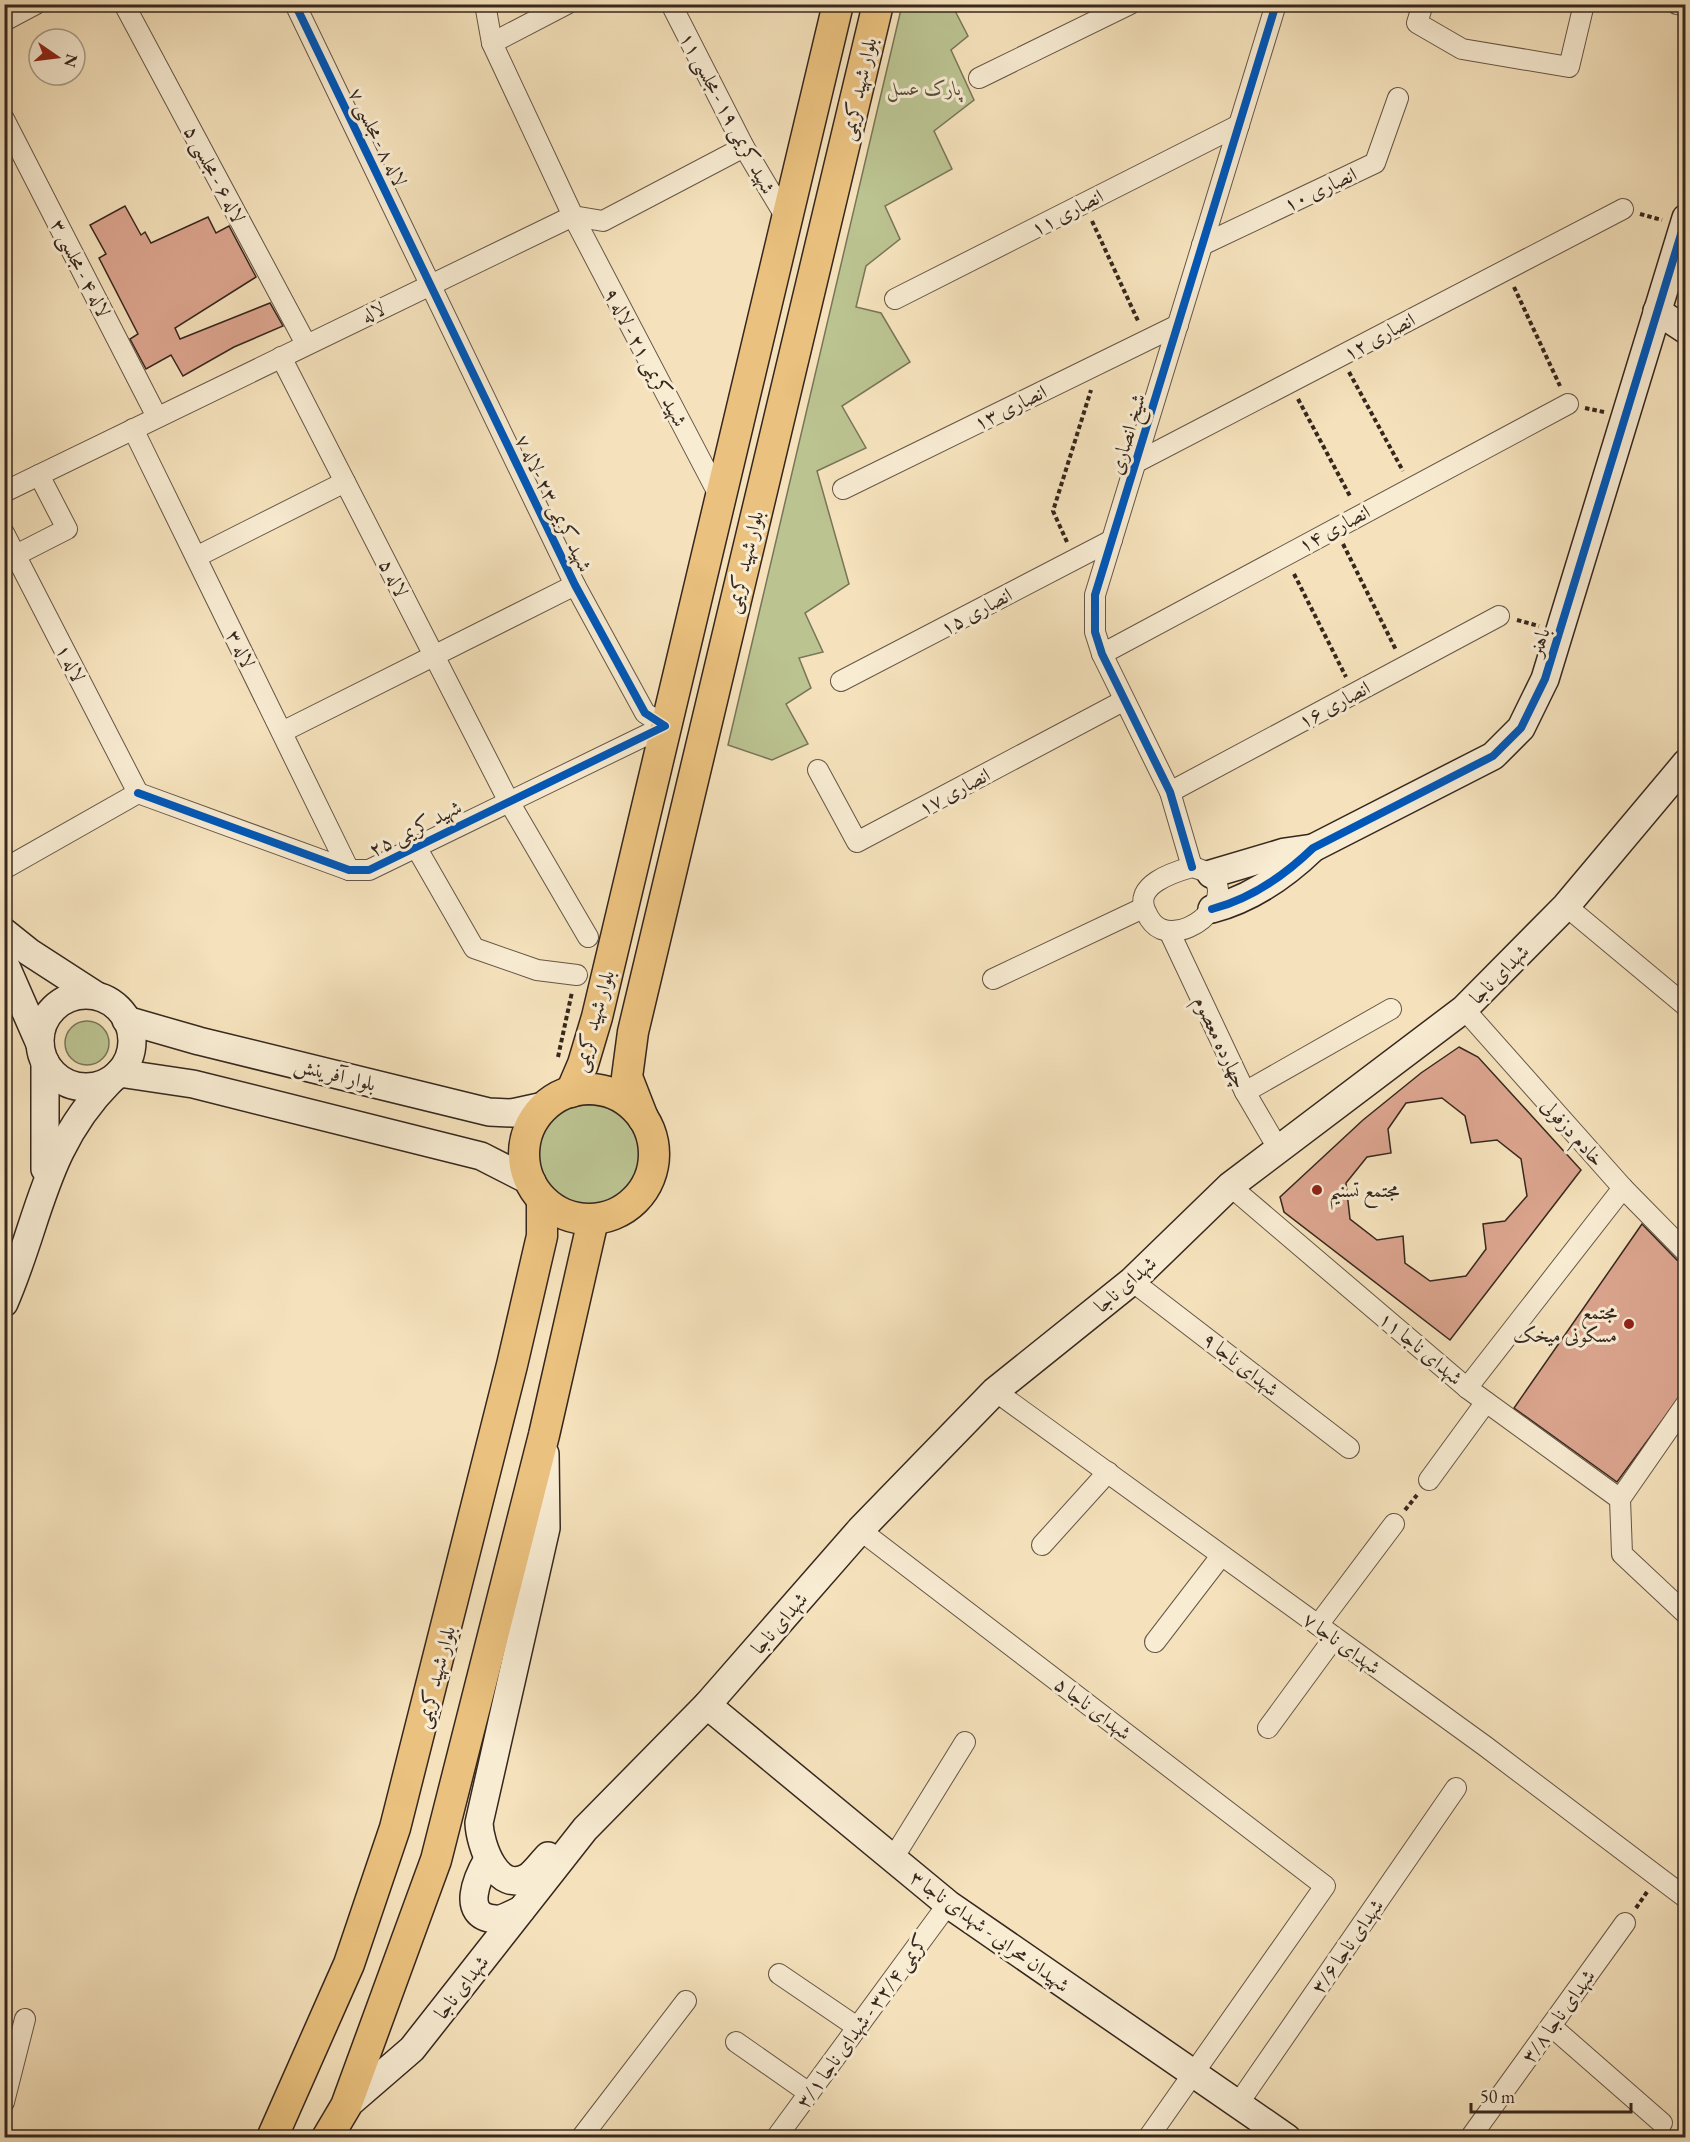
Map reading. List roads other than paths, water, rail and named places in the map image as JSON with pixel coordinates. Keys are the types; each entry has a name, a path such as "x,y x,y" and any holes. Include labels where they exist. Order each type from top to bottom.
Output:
{"main road":[{"name":"بلوار شهید کریمی","path":"571,1092 583,1064 597,1017 720,497 788,222 838,4"},
{"name":"بلوار شهید کریمی","path":"643,1118 627,1077 633,1032 878,4"},
{"path":"597,1017 596,1040 602,1046 612,1050 622,1048 633,1032"},
{"path":"592,1089 612,1093 630,1103 643,1118 653,1145 651,1174 642,1192 629,1206 612,1216 593,1220 574,1218 557,1212 537,1191 526,1171 524,1154 526,1136 533,1120 544,1106 571,1092 592,1089"},
{"name":"بلوار شهید کریمی","path":"272,2138 349,1964 395,1828 459,1583 542,1236 537,1191"},
{"path":"327,2138 346,2106 436,1860 544,1436 593,1220"},
{"path":"532,1279 541,1272 560,1273 568,1281 575,1296"}],"street":[{"path":"4,21 36,4"},
{"name":"لاله ۶ - مجلسی ۵","path":"124,4 306,344"},
{"name":"لاله ۸ - مجلسی ۷","path":"295,4 431,284"},
{"name":"شهید کریمی ۲۱ - لاله ۹","path":"485,4 492,43 573,216 720,497"},
{"path":"492,43 567,4"},
{"name":"شهید کریمی ۱۹ - مجلسی ۱۱","path":"671,4 744,147 788,222"},
{"path":"980,78 1130,4"},
{"name":"شیخ انصاری","path":"1202,870 1170,792 1123,701 1102,654 1095,632 1095,595 1276,4"},
{"path":"1423,4 1417,23 1462,49 1569,66 1584,4"},
{"path":"1677,4 1686,6"},
{"name":"انصاری ۱۰","path":"1202,245 1375,163 1398,98"},
{"name":"لاله ۴ - مجلسی ۳","path":"4,119 157,417"},
{"name":"انصاری ۱۱","path":"895,299 1239,125"},
{"path":"573,216 603,221 744,147"},
{"name":"انصاری ۱۲","path":"1135,463 1623,208"},
{"name":"لاله","path":"7,485 39,475 573,216"},
{"name":"باهنر","path":"1212,909 1228,904 1289,871 1313,848 1493,756 1521,728 1545,679 1684,222"},
{"name":"شهید کریمی ۲۳ -لاله ۷","path":"431,284 575,585 645,713 665,726"},
{"path":"1657,311 1686,330"},
{"name":"انصاری ۱۳","path":"843,489 1178,325"},
{"name":"لاله ۵","path":"281,357 508,800 588,937"},
{"name":"انصاری ۱۴","path":"1102,654 1568,404"},
{"name":"لاله ۳","path":"133,429 349,870"},
{"path":"16,555 67,529 39,475"},
{"path":"196,556 345,482"},
{"name":"لاله ۱","path":"4,533 138,793"},
{"name":"انصاری ۱۵","path":"841,681 1112,540"},
{"path":"282,732 575,585"},
{"name":"انصاری ۱۶","path":"1170,792 1499,616"},
{"name":"انصاری ۱۷","path":"818,770 857,842 1123,701"},
{"name":"شهید کریمی ۲۵","path":"138,793 349,870 369,870 508,800 665,726"},
{"name":"شهدای ناجا","path":"346,2106 412,2049 585,1829 707,1705 860,1530 995,1391 1132,1281 1230,1186 1464,1009 1566,906 1686,764"},
{"path":"4,868 138,793"},
{"path":"416,847 474,948 537,970 577,975"},
{"name":"باهنر","path":"1202,870 1313,848"},
{"path":"1202,870 1218,891 1212,909 1190,926 1169,931 1155,925 1143,908 1144,897 1157,881 1167,874 1202,870"},
{"path":"1566,906 1686,1006"},
{"path":"993,979 1143,908"},
{"name":"چهارده معصوم","path":"1169,931 1245,1092 1279,1150"},
{"path":"4,932 29,952 119,1010 131,1033 131,1048 115,1076 78,1117 45,1182 4,1303"},
{"path":"4,962 42,1053 62,1081 74,1086 100,1085 115,1076 193,1084 481,1156 537,1191"},
{"path":"45,1182 42,1053 44,1023 57,1006 83,995 97,996"},
{"path":"1245,1092 1391,1009"},
{"name":"خادم دزفولی","path":"1464,1009 1623,1188 1686,1252"},
{"name":"بلوار آفرینش","path":"126,1020 199,1041 489,1112 512,1113 544,1106"},
{"name":"شهدای ناجا ۱۱","path":"1230,1186 1467,1388 1620,1499"},
{"path":"1467,1388 1623,1188"},
{"name":"شهدای ناجا ۹","path":"1132,1281 1349,1448"},
{"name":"شهدای ناجا ۷","path":"995,1391 1485,1746 1686,1898"},
{"path":"1429,1480 1486,1402"},
{"path":"1686,1404 1620,1499 1622,1554 1686,1614"},
{"name":"شهدای ناجا","path":"544,1436 546,1528 483,1796 479,1839 497,1872 507,1879 515,1880 528,1877 553,1851 585,1829"},
{"path":"1042,1545 1108,1472"},
{"path":"1318,1625 1394,1524"},
{"name":"شهدای ناجا ۵","path":"860,1530 1325,1886 1193,2073"},
{"path":"1155,1642 1221,1556"},
{"path":"1268,1728 1334,1638"},
{"name":"شهیدان محرابی - شهدای ناجا ۳","path":"707,1705 948,1904 1287,2138"},
{"path":"892,1860 965,1742"},
{"name":"شهدای ناجا ۳/۶","path":"1238,2104 1456,1788"},
{"path":"488,1859 472,1899 477,1908 484,1916 496,1920 521,1910"},
{"name":"کریمی ۳۲/۴ - شهدای ناجا ۳/۱","path":"776,2138 948,1904"},
{"name":"شهدای ناجا ۳/۸","path":"1470,2138 1625,1923"},
{"path":"779,1974 857,2027"},
{"path":"581,2138 686,2001"},
{"path":"4,2102 25,2019"},
{"path":"1551,2026 1662,2123"},
{"path":"736,2042 809,2093"},
{"path":"1148,2138 1193,2073"}],"place":[{"name":"مجتمع تسنیم","path":"1317,1190"},
{"name":"مجتمع مسکونی میخک","path":"1629,1324"}],"park label":[{"name":"پارک عسل","path":"924,88"}]}
